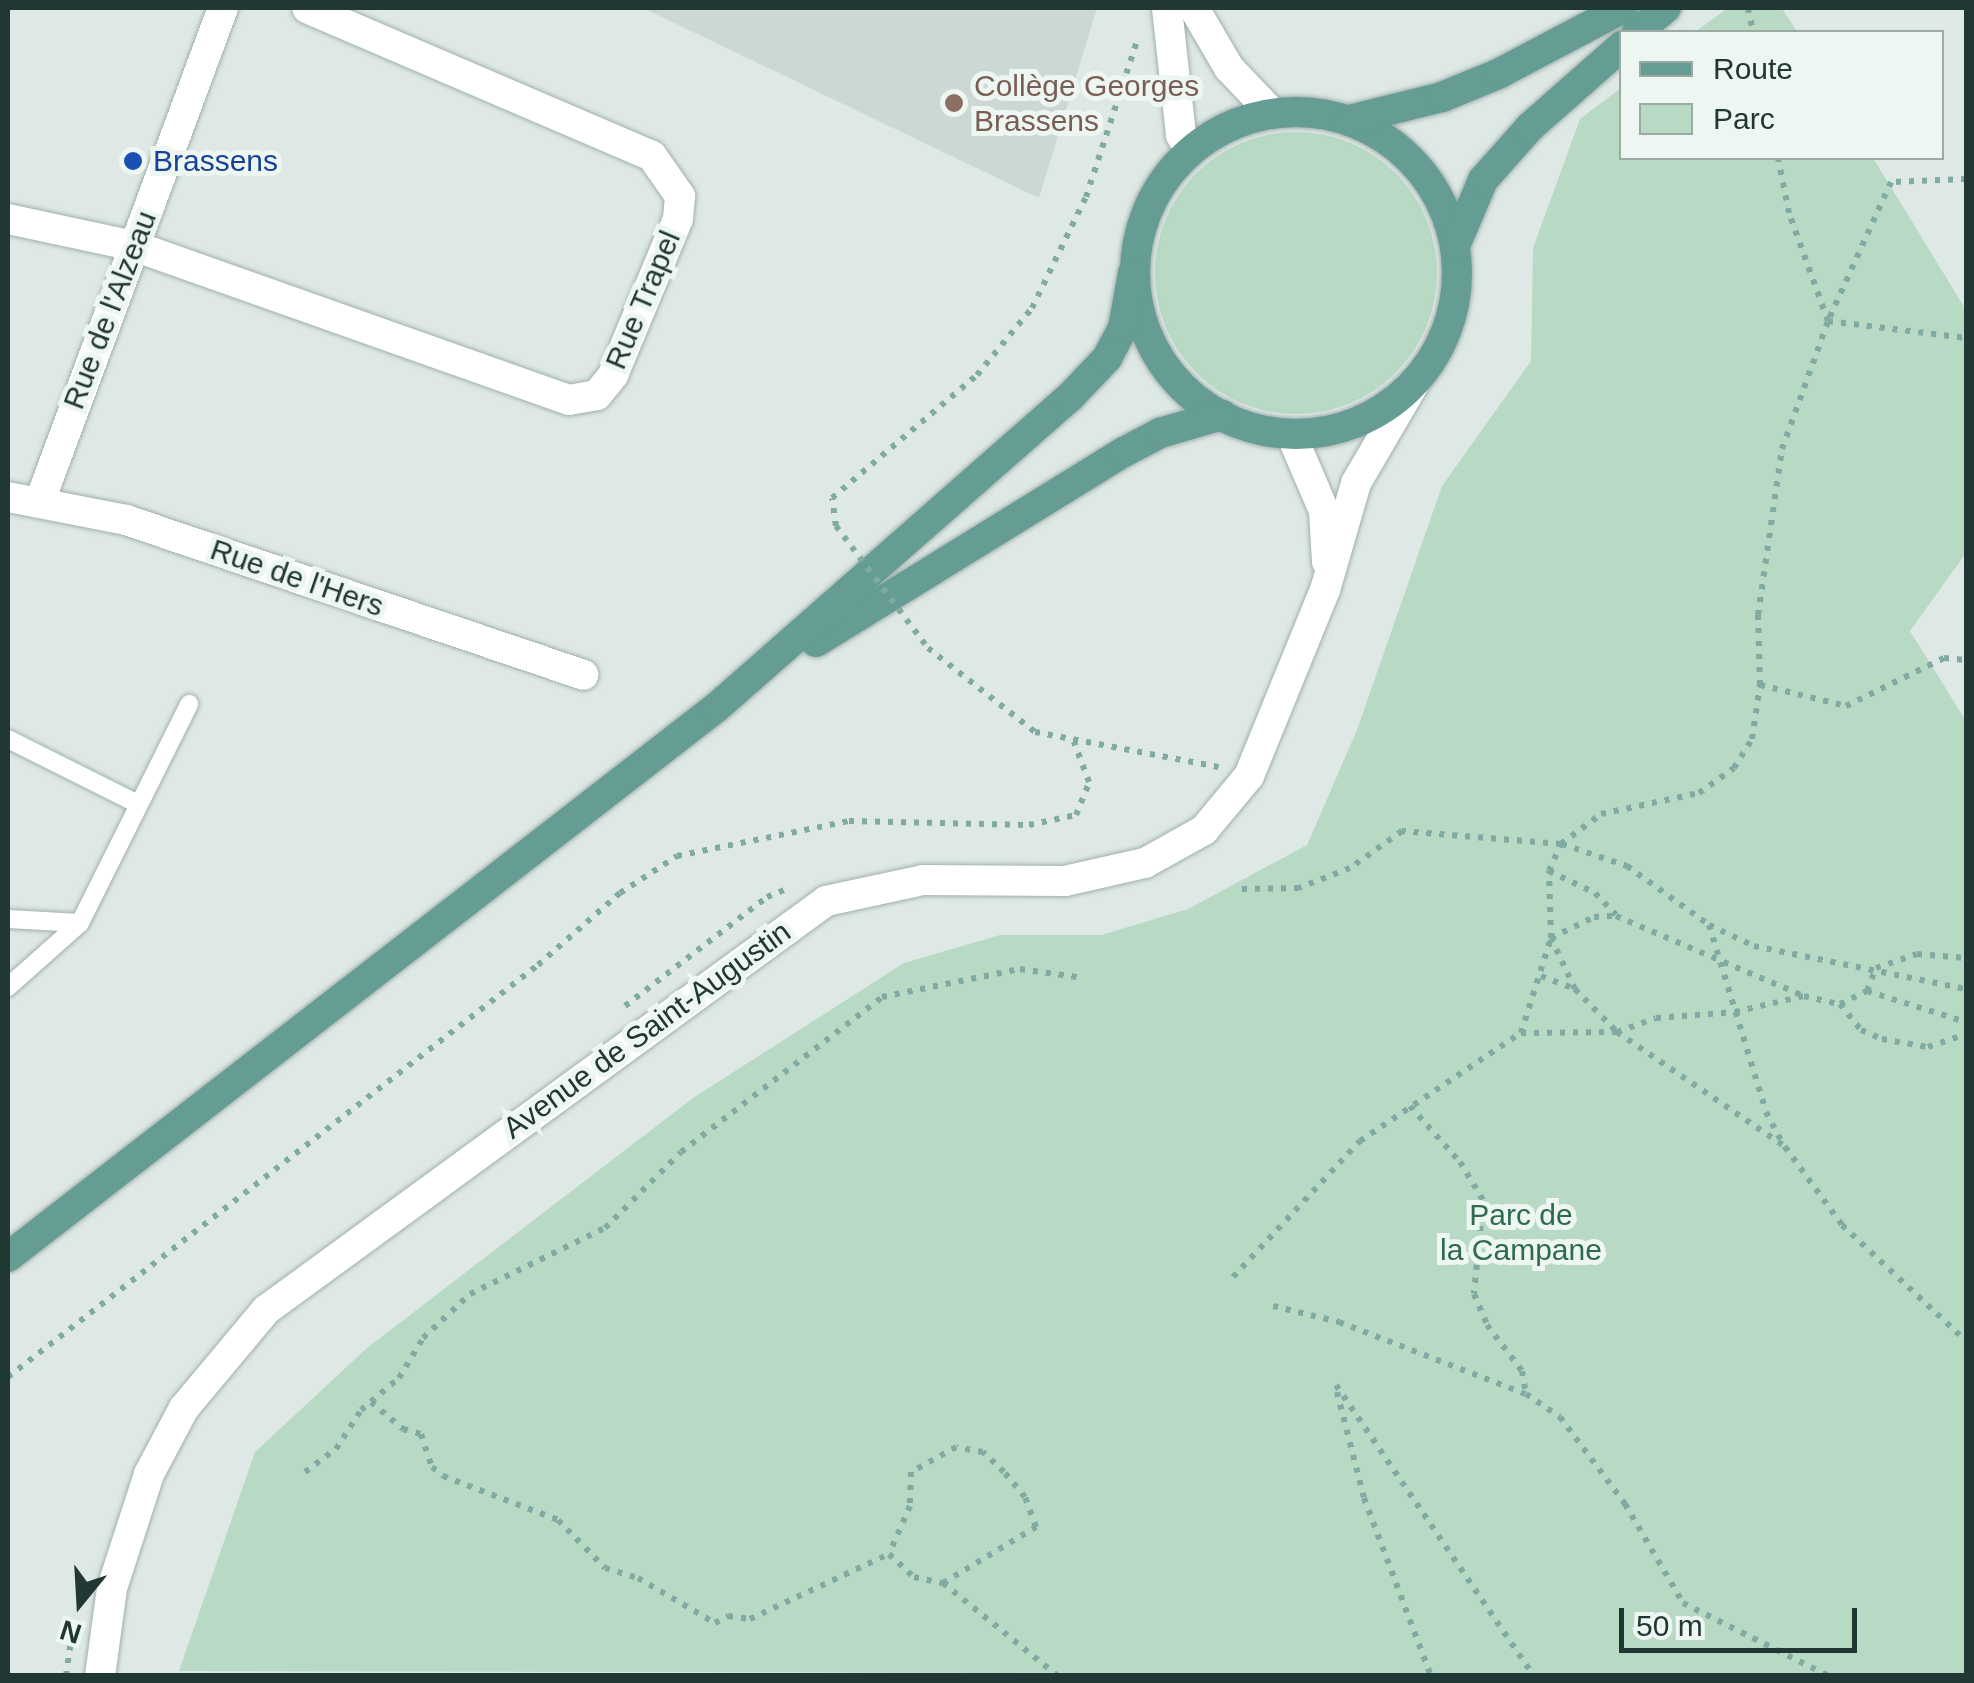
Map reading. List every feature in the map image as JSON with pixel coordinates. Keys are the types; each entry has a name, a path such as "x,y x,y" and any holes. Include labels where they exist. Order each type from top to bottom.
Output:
{"main road":[{"path":"8,1257 718,707 1070,398 1107,358 1123,328 1148,206 1190,150 1228,126 1272,113 1349,120 1456,92 1624,8"},
{"path":"1639,30 1666,8"},
{"path":"1133,273 1142,323 1159,360 1222,416 1292,434 1352,424 1415,382 1452,316 1455,246 1482,180 1530,127 1619,49"},
{"path":"1349,120 1408,156 1440,201 1455,246"},
{"path":"718,707 909,580 1109,461 1160,434 1222,416"}],"street":[{"name":"Rue de l'Alzeau","path":"40,501 223,8"},
{"name":"Rue Trapel","path":"8,220 134,246 569,400 597,395 614,375 678,219 680,196 652,156 307,8"},
{"path":"1194,8 1229,68 1272,113"},
{"path":"1154,15 1181,134 1190,150"},
{"name":"Avenue de Saint-Augustin","path":"100,1676 112,1588 149,1474 184,1408 266,1310 826,901 923,880 1065,880 1146,862 1204,830 1249,776 1325,590 1356,484 1415,382"},
{"name":"Avenue de Saint-Augustin","path":"1292,434 1324,510 1325,590"},
{"name":"Rue de l'Hers","path":"8,497 126,520 583,676"}],"lane":[{"path":"8,988 80,923 189,704"},
{"path":"8,739 136,804"},
{"path":"8,919 80,923"}],"path":[{"path":"1154,15 1086,197 1032,308 976,375 832,498 836,526 928,648 1035,732 1215,766"},
{"path":"1778,160 1790,214 1828,322"},
{"path":"1520,1032 1551,938 1550,871 1561,844 1600,814 1699,793 1734,768 1752,738 1760,685 1758,614 1782,449 1828,322 1846,292 1891,182 1966,179"},
{"path":"1828,322 1966,338"},
{"path":"1760,685 1846,706 1944,658 1966,660"},
{"path":"8,1378 523,977 620,893 677,856 850,821 1029,826 1076,815 1089,782 1074,742"},
{"path":"1241,889 1300,888 1350,868 1402,831 1561,844 1627,866 1710,925 1808,962 1876,968 1966,990"},
{"path":"1550,871 1595,893 1616,916"},
{"path":"1551,938 1594,917 1616,916 1658,928 1717,959 1804,996 1840,1004 1867,991 1876,968 1917,954 1966,958"},
{"path":"1710,925 1717,959 1766,1112 1785,1146 1842,1225 1966,1341"},
{"path":"1551,938 1575,989 1617,1032 1785,1146"},
{"path":"305,1472 336,1449 371,1402 470,1294 605,1228 681,1152 882,998 1020,969 1083,978"},
{"path":"1541,976 1575,989"},
{"path":"1867,991 1966,1022"},
{"path":"1233,1277 1360,1141 1520,1032 1617,1032 1656,1018 1735,1012 1804,996"},
{"path":"1840,1004 1861,1030 1882,1039 1928,1047 1966,1034"},
{"path":"1410,1106 1460,1162 1483,1200 1474,1294 1487,1324 1522,1371 1526,1394"},
{"path":"1273,1306 1339,1322 1526,1394 1560,1417 1625,1504 1683,1603 1829,1676"},
{"path":"1431,1676 1364,1498 1336,1386 1534,1676"},
{"path":"371,1402 403,1429 421,1434 432,1467 443,1476 558,1520 605,1568 638,1578 715,1623 728,1616 750,1619 888,1554 910,1506 912,1472 956,1447 983,1452 1026,1497 1036,1528 943,1583"},
{"path":"888,1554 914,1578 943,1583 1058,1676"}],"shaded area":[{"name":"Collège Georges Brassens","path":"643,8 1097,8 1039,198"}],"green space":[{"path":"1728,8 1782,8 1796,30 1698,30"},
{"name":"Parc de la Campane","path":"1619,90 1619,160 1874,160 1966,310 1966,553 1910,631 1966,721 1966,1675 179,1671 255,1452 367,1348 693,1098 904,963 1000,935 1101,935 1188,909 1307,845 1357,730 1442,486 1531,361 1533,248 1580,119"},
{"path":"1296,132 1324,134 1350,142 1375,155 1396,173 1414,194 1427,219 1435,245 1435,301 1427,327 1414,352 1396,373 1375,391 1350,404 1324,412 1296,414 1268,412 1242,404 1217,391 1196,373 1178,352 1165,327 1157,301 1155,273 1157,245 1165,219 1178,194 1196,173 1217,155 1242,142 1268,134"}],"place":[{"name":"Collège Georges Brassens","path":"954,103"},
{"name":"Brassens","path":"133,161"}]}
